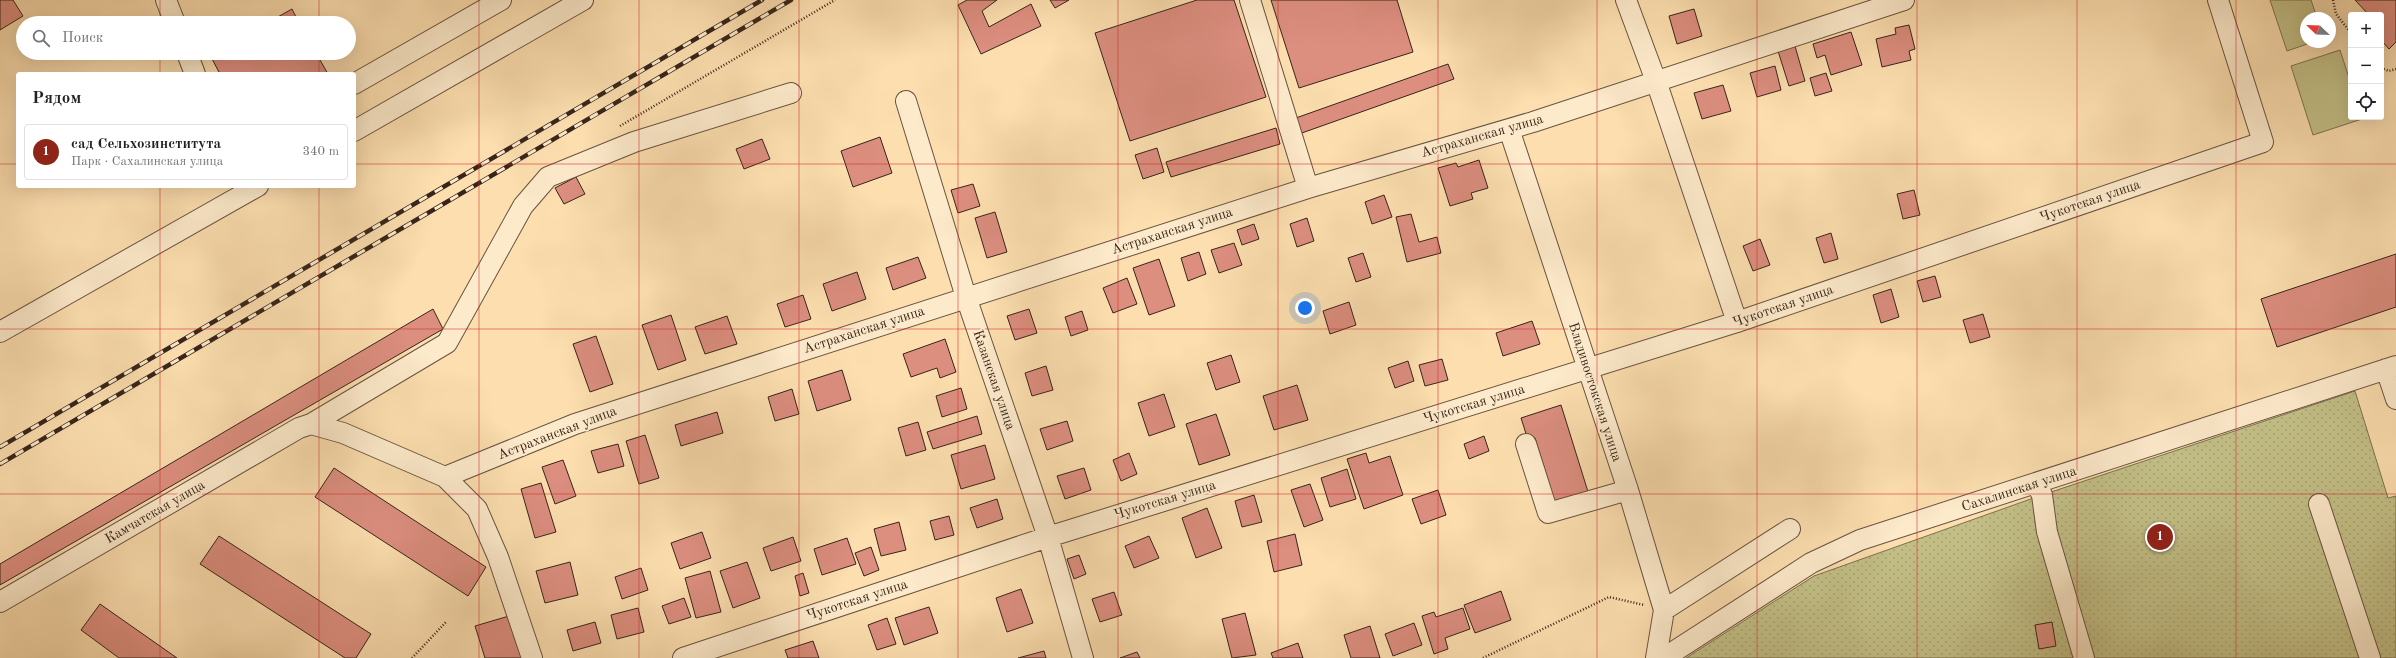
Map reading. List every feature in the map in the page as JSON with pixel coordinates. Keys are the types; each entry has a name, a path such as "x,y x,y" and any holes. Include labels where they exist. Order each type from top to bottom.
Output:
{"street":[{"path":"166,0 172,16"},
{"path":"356,83 501,0"},
{"path":"356,130 582,0"},
{"path":"1250,0 1308,188"},
{"path":"1626,0 1656,80 1737,322"},
{"name":"Астраханская улица","path":"445,476 575,424 1308,188 1509,129 1904,0"},
{"name":"Чукотская улица","path":"683,658 1048,537 1737,322 2263,142 2218,0"},
{"path":"189,60 194,72"},
{"name":"Камчатская улица","path":"0,602 298,428 311,424 447,343 523,206 548,177 634,142 791,93"},
{"name":"Казанская улица","path":"906,101 966,297 1048,537 1083,658"},
{"name":"Владивостокская улица","path":"1509,129 1587,370 1628,490 1664,610 1656,658"},
{"path":"0,332 246,189"},
{"path":"2391,368 2396,399"},
{"name":"Сахалинская улица","path":"1664,658 1811,563 1860,540 2391,368"},
{"path":"311,424 343,434 445,476 477,509 498,557 532,658"},
{"path":"1526,444 1548,513 1628,490"},
{"path":"2036,483 2042,495 2047,532 2084,658"},
{"path":"2318,504 2370,658"},
{"path":"1664,610 1790,529"}],"path":[{"path":"618,127 835,0"},
{"path":"2333,0 2336,14 2348,30"},
{"path":"2384,69 2396,70"},
{"path":"1483,658 1608,597 1664,610"},
{"path":"412,658 446,622"}],"shaded area":[{"path":"2270,0 2311,0 2315,12 2300,12 2300,46 2287,51"},
{"path":"2340,50 2348,75 2348,120 2359,120 2313,135 2291,66"},
{"path":"2355,391 2388,498 2396,496 2396,658 1686,658 1814,576 2042,495"}],"building":[{"path":"0,0 13,0 23,16 16,16 16,20 0,30"},
{"path":"967,0 997,0 982,11 989,27 1031,4 1041,26 981,54 958,5"},
{"path":"1050,0 1069,0 1055,8"},
{"path":"1197,0 1234,0 1266,97 1130,141 1095,33"},
{"path":"1271,0 1397,0 1413,52 1299,88"},
{"path":"2355,0 2396,0 2396,42 2389,49 2384,43 2384,12 2366,12"},
{"path":"292,9 296,16 280,16"},
{"path":"1694,9 1702,36 1677,44 1669,16"},
{"path":"1909,25 1915,49 1909,51 1911,60 1882,67 1876,39 1896,34 1895,28"},
{"path":"1851,32 1862,65 1831,75 1825,55 1817,58 1813,44"},
{"path":"1795,46 1805,81 1789,86 1778,51"},
{"path":"213,60 320,60 327,72 219,72"},
{"path":"1448,64 1454,79 1299,134 1293,119"},
{"path":"1775,66 1781,90 1757,97 1750,73"},
{"path":"1826,73 1832,91 1815,96 1810,78"},
{"path":"1723,85 1731,111 1702,119 1694,93"},
{"path":"1276,128 1280,144 1171,177 1166,162"},
{"path":"880,137 892,173 853,187 841,151"},
{"path":"762,139 770,159 744,169 736,149"},
{"path":"1157,148 1164,172 1143,179 1135,155"},
{"path":"1479,160 1488,188 1471,193 1473,199 1450,206 1438,168 1456,163 1458,167"},
{"path":"576,177 585,194 564,204 555,188"},
{"path":"973,184 980,206 958,213 951,190"},
{"path":"1914,190 1920,215 1903,219 1897,194"},
{"path":"1384,195 1392,217 1372,224 1365,202"},
{"path":"995,212 1007,252 987,258 975,218"},
{"path":"1411,214 1419,242 1437,237 1441,253 1407,262 1396,217"},
{"path":"1307,218 1314,241 1297,247 1290,224"},
{"path":"1254,224 1259,239 1242,245 1237,230"},
{"path":"1831,233 1838,259 1824,263 1816,238"},
{"path":"1760,239 1770,265 1753,271 1743,246"},
{"path":"1234,243 1242,265 1219,273 1211,250"},
{"path":"1199,252 1206,274 1188,281 1181,258"},
{"path":"1363,253 1371,277 1356,282 1348,258"},
{"path":"2396,254 2396,307 2277,347 2261,299"},
{"path":"918,257 926,278 893,290 886,268"},
{"path":"1159,259 1175,306 1149,315 1133,268"},
{"path":"857,272 866,299 832,311 823,284"},
{"path":"1935,276 1941,297 1923,302 1917,281"},
{"path":"1127,278 1137,304 1113,313 1103,288"},
{"path":"1891,289 1899,317 1881,323 1873,295"},
{"path":"803,295 811,319 785,327 777,304"},
{"path":"1349,302 1356,325 1330,334 1323,311"},
{"path":"433,309 443,329 0,585 0,564"},
{"path":"1029,309 1037,333 1015,340 1007,316"},
{"path":"1082,311 1088,330 1071,336 1065,317"},
{"path":"1983,314 1990,337 1970,343 1963,320"},
{"path":"671,315 686,360 658,370 642,325"},
{"path":"727,316 737,344 705,354 695,327"},
{"path":"1532,321 1540,344 1503,356 1496,333"},
{"path":"596,336 613,384 590,392 573,344"},
{"path":"945,339 956,372 940,378 937,368 911,377 903,354"},
{"path":"1231,355 1240,382 1216,390 1207,363"},
{"path":"1442,359 1448,380 1425,386 1419,365"},
{"path":"1408,361 1414,381 1395,388 1388,368"},
{"path":"1046,366 1053,390 1032,396 1025,373"},
{"path":"842,370 851,400 817,411 808,381"},
{"path":"1297,385 1308,420 1274,430 1263,396"},
{"path":"961,388 967,409 942,417 936,396"},
{"path":"792,389 799,414 775,421 768,397"},
{"path":"1164,394 1175,427 1149,436 1138,403"},
{"path":"1561,405 1589,495 1550,507 1549,483 1535,438 1528,440 1521,418"},
{"path":"717,412 723,433 681,446 675,425"},
{"path":"1216,414 1230,455 1199,465 1186,424"},
{"path":"977,416 982,434 933,449 927,432"},
{"path":"1067,421 1073,441 1047,450 1040,429"},
{"path":"918,422 926,450 906,456 898,428"},
{"path":"645,435 659,478 639,484 626,441"},
{"path":"1484,436 1489,451 1469,459 1464,444"},
{"path":"618,444 624,466 598,473 591,451"},
{"path":"985,445 995,479 961,489 951,455"},
{"path":"1129,453 1137,474 1121,481 1113,460"},
{"path":"1366,453 1369,463 1390,456 1403,495 1364,509 1347,459"},
{"path":"563,460 576,496 555,504 542,467"},
{"path":"334,468 486,567 468,596 315,497"},
{"path":"1084,468 1091,490 1065,499 1057,476"},
{"path":"1347,469 1356,499 1330,507 1321,478"},
{"path":"541,483 556,532 535,538 521,489"},
{"path":"1310,484 1323,520 1304,527 1291,490"},
{"path":"1438,490 1446,515 1421,524 1412,499"},
{"path":"1254,495 1262,522 1242,527 1235,501"},
{"path":"997,499 1003,519 977,528 970,508"},
{"path":"1207,508 1222,548 1196,558 1182,518"},
{"path":"949,516 954,535 935,540 930,521"},
{"path":"899,522 906,550 881,556 874,529"},
{"path":"702,532 711,558 680,569 671,543"},
{"path":"1295,534 1302,565 1274,572 1267,541"},
{"path":"219,536 371,634 356,658 345,658 200,564"},
{"path":"1149,536 1159,558 1134,568 1125,546"},
{"path":"793,537 801,561 771,571 763,548"},
{"path":"847,538 856,564 822,575 814,549"},
{"path":"871,547 879,570 864,576 855,553"},
{"path":"1079,555 1086,574 1074,579 1067,559"},
{"path":"570,562 578,595 545,603 536,571"},
{"path":"747,562 760,598 733,608 720,571"},
{"path":"641,568 648,590 622,599 615,577"},
{"path":"710,571 721,612 696,618 685,578"},
{"path":"803,573 809,593 800,596 795,576"},
{"path":"1021,589 1033,623 1007,632 996,598"},
{"path":"1501,591 1511,620 1475,633 1464,605"},
{"path":"1114,592 1122,615 1100,622 1092,599"},
{"path":"684,598 691,617 669,624 662,606"},
{"path":"100,604 177,658 119,658 81,630"},
{"path":"929,607 938,633 904,645 895,618"},
{"path":"638,608 644,632 617,639 611,615"},
{"path":"1463,608 1470,629 1445,638 1448,649 1434,654 1422,616 1434,612 1436,617"},
{"path":"1245,613 1256,655 1232,658 1222,619"},
{"path":"509,616 522,658 485,658 475,626"},
{"path":"887,618 896,644 877,650 868,625"},
{"path":"595,622 601,643 573,651 567,630"},
{"path":"2052,622 2056,646 2039,649 2035,625"},
{"path":"1414,623 1422,645 1393,656 1385,634"},
{"path":"1370,626 1380,658 1351,658 1344,635"},
{"path":"813,641 819,658 788,658 785,650"},
{"path":"1298,643 1303,658 1273,658 1271,653"},
{"path":"1044,651 1046,658 1018,658"},
{"path":"1137,652 1140,658 1120,658"}],"railway":[{"path":"0,447 762,0"},
{"path":"0,464 791,0"}],"place":[{"name":"сад Сельхозинститута","path":"2160,537"}]}
